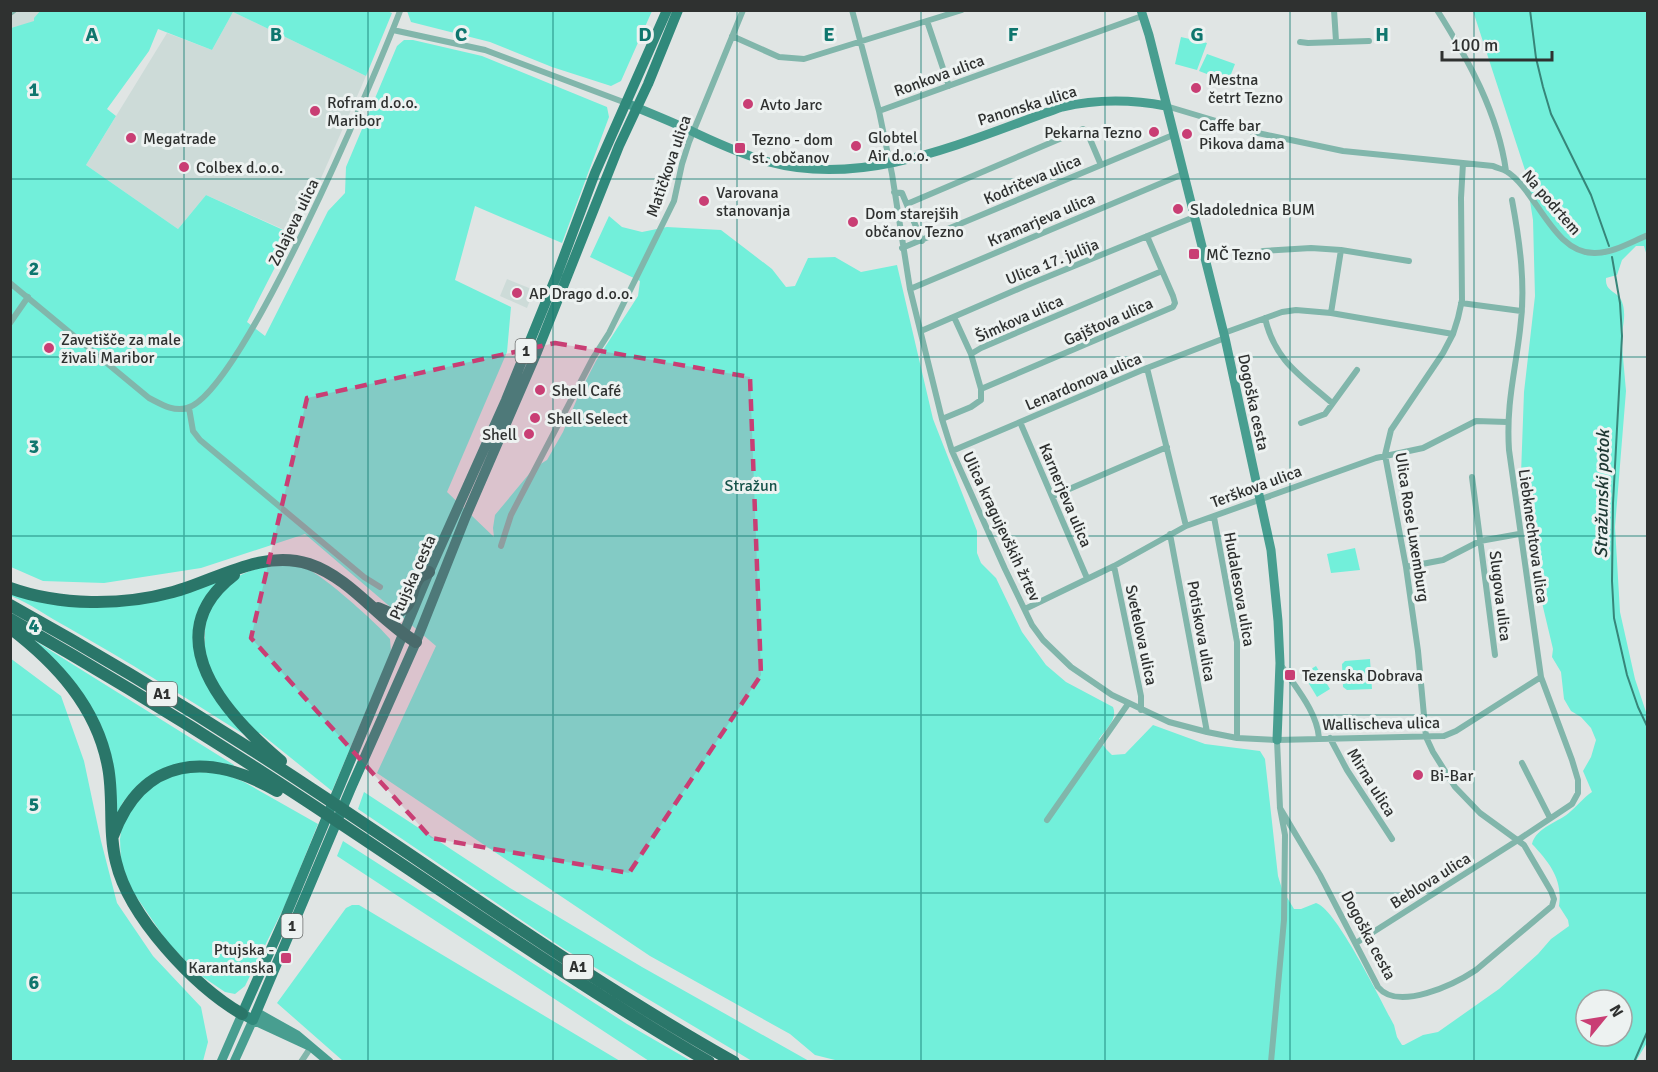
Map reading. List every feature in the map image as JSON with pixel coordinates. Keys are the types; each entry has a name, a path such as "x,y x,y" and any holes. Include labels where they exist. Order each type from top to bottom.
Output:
{"highway":[{"path":"10,588 26,593 102,602 139,599 172,592 259,562 282,560 309,564 338,580 403,634 416,642"},
{"path":"245,567 222,585 211,599 200,626 198,639 200,658 209,682 233,715 268,750 302,776 310,788"},
{"path":"364,601 392,614 399,612 410,600 420,577 429,572"},
{"name":"A1","path":"10,605 94,652 310,788 580,969 735,1062"},
{"name":"A1","path":"10,619 171,714 304,799 582,985 709,1062"},
{"path":"10,628 35,647 62,674 85,706 100,740 108,766 112,840 122,881 130,898 191,976 205,989 249,1013"},
{"path":"112,840 128,804 138,792 162,774 183,767 201,765 220,767 264,783 292,800 304,799"}],"main road":[{"name":"Ptujska cesta","path":"346,785 403,634 527,349 595,173 667,10"},
{"name":"Ptujska cesta","path":"249,1013 346,785 416,642 619,146 638,108 678,10"}],"street":[{"name":"Matičkova ulica","path":"501,546 511,514 641,272 674,201 681,164 743,10"},
{"name":"Ulica kragujevških žrtev","path":"852,10 879,111 910,289 942,419 952,451 1025,609 1038,632 1056,653 1090,681 1141,710 1169,722 1207,732 1237,738 1277,740"},
{"path":"732,36 779,57 804,59 962,10"},
{"path":"1334,10 1336,41"},
{"path":"1437,10 1456,40 1491,112 1501,144 1506,171"},
{"name":"Zolajeva ulica","path":"189,408 208,394 222,375 277,284 331,174 400,11"},
{"name":"Ronkova ulica","path":"879,111 1142,13"},
{"name":"Dogoška cesta","path":"1142,13 1224,336 1274,569 1280,663 1277,740 1280,808 1285,835 1284,920 1271,1062"},
{"path":"927,21 949,86"},
{"path":"393,30 485,50 638,108"},
{"path":"1300,42 1369,41"},
{"name":"Panonska ulica","path":"638,108 742,153 799,168 857,169 890,164 919,157 1062,107 1079,103 1126,100 1166,106 1253,132 1320,146 1384,156 1493,166 1506,171"},
{"path":"907,204 1083,129 1087,132 1101,165"},
{"name":"Kodričeva ulica","path":"902,248 1173,135"},
{"name":"Ulica Rose Luxemburg","path":"1463,163 1461,303 1453,334 1443,353 1391,430 1385,455 1406,567 1418,651 1426,737 1455,787 1480,813 1518,840"},
{"name":"Na podrtem","path":"1506,171 1519,183 1560,235 1574,247 1586,252 1606,252 1647,234"},
{"name":"Kramarjeva ulica","path":"910,289 1183,174"},
{"path":"894,192 902,193 922,241"},
{"name":"Liebknechtova ulica","path":"1512,200 1522,276 1521,311 1507,422 1519,534 1541,677 1564,735 1579,785 1572,804 1518,840"},
{"name":"Ulica 17. julija","path":"921,331 1194,217"},
{"name":"Gajštova ulica","path":"981,389 1173,307 1175,303 1147,236"},
{"path":"1263,251 1311,248 1341,250 1409,261"},
{"path":"1331,313 1341,250"},
{"name":"Šimkova ulica","path":"981,389 971,354 1162,271"},
{"path":"10,283 149,398 168,408 189,408 193,430 200,440 364,577 380,587"},
{"path":"10,323 28,297"},
{"path":"1461,303 1521,311"},
{"name":"Lenardonova ulica","path":"952,451 1282,312 1296,310 1331,313 1453,334"},
{"path":"954,317 971,354"},
{"path":"1265,318 1269,335 1281,356 1332,403"},
{"path":"1147,368 1186,526"},
{"path":"1301,423 1325,414 1358,370"},
{"path":"942,419 978,403 982,396 981,389"},
{"name":"Terškova ulica","path":"1025,609 1114,566 1186,526 1385,455 1423,448 1476,421 1507,422"},
{"name":"Karnerjeva ulica","path":"1020,422 1086,578"},
{"path":"1053,496 1167,447"},
{"name":"Slugova ulica","path":"1472,477 1495,655"},
{"name":"Hudalesova ulica","path":"1214,517 1237,642 1237,738"},
{"name":"Potiskova ulica","path":"1170,534 1207,732"},
{"name":"Slugova ulica","path":"1406,567 1443,560 1480,541 1519,534"},
{"name":"Svetelova ulica","path":"1114,566 1141,696 1141,710"},
{"path":"1280,663 1312,713 1319,738"},
{"name":"Wallischeva ulica","path":"1277,740 1444,736 1456,731 1541,677"},
{"path":"1047,820 1128,704"},
{"name":"Mirna ulica","path":"1330,738 1347,770 1392,839"},
{"path":"1522,763 1550,818"},
{"name":"Dogoška cesta","path":"1280,808 1320,875 1378,987 1388,996 1423,994 1469,975 1552,906 1554,899 1551,891 1524,845 1518,840"},
{"name":"Beblova ulica","path":"1356,942 1518,840"},
{"path":"249,1013 297,1035 329,1062"},
{"name":"Ptujska cesta","path":"221,1062 249,1013"},
{"name":"Ptujska cesta","path":"234,1062 249,1013"},
{"path":"301,1062 311,1047"}],"highlighted area":[{"path":"555,343 750,377 761,675 629,873 431,838 251,638 307,398"}],"shaded area":[{"path":"11,11 61,11 11,28"},
{"path":"233,12 366,76 296,235 206,195 178,229 86,165 167,33 212,50"},
{"name":"AP Drago d.o.o.","path":"507,279 534,290 527,308 500,296"}],"green space":[{"name":"Stražun","path":"41,10 387,11 392,13 366,76 233,12 212,50 158,29 149,51 107,109 116,116 86,165 178,229 206,195 292,234 247,322 265,336 328,211 345,193 346,167 397,46 404,40 413,40 482,56 607,107 609,117 562,243 475,206 455,280 511,307 507,352 447,492 494,537 495,515 534,468 547,460 563,432 596,361 638,296 640,281 590,257 609,216 622,227 642,232 667,227 721,230 772,269 786,287 795,286 808,258 835,257 861,272 897,265 933,419 977,531 977,553 981,563 996,578 1022,632 1046,665 1066,682 1113,707 1113,720 1099,739 1112,755 1125,754 1153,725 1205,744 1260,751 1265,759 1278,876 1282,889 1294,909 1301,909 1316,903 1325,909 1335,921 1394,1025 1397,1037 1404,1045 1423,1035 1438,1032 1499,989 1538,954 1551,939 1569,926 1559,906 1559,888 1554,872 1532,844 1538,833 1566,815 1592,792 1583,771 1591,757 1596,740 1591,728 1581,717 1571,711 1564,699 1561,672 1552,657 1553,649 1543,607 1521,474 1524,392 1535,296 1533,220 1525,170 1473,11 1647,11 1647,256 1644,246 1636,246 1622,260 1617,275 1606,278 1608,287 1622,301 1624,310 1621,335 1626,391 1615,527 1620,612 1635,679 1648,718 1648,1041 1636,1061 843,1062 815,1055 790,1034 650,956 377,773 436,646 305,534 201,568 104,583 43,581 11,567 11,28 34,21"},
{"path":"407,10 652,11 621,81 611,86 552,67 490,42 411,22"},
{"path":"1181,37 1207,43 1197,70 1175,64"},
{"path":"1207,54 1235,64 1228,82 1199,71"},
{"path":"1355,548 1360,570 1331,573 1327,554"},
{"path":"270,565 298,567 315,573 375,623 390,639 391,652 332,791 260,733 257,734 222,692 205,660 206,621 215,597 232,580"},
{"path":"225,578 194,644 245,735 112,653 11,596 10,592 79,605"},
{"path":"32,639 234,765 233,767 158,772 140,783 123,802 114,821 98,722"},
{"path":"10,658 61,696 84,761 117,903 153,956 201,1007 208,1042 203,1061 11,1061"},
{"path":"1370,659 1372,689 1347,690 1343,687 1342,664 1345,661"},
{"path":"1316,666 1330,689 1317,697 1303,674"},
{"path":"179,771 222,773 244,782 318,824 286,903 245,986 235,994 225,992 200,975 168,943 129,886 121,864 122,825 142,792"},
{"path":"364,792 510,888 642,967 809,1061 752,1061 564,949 358,809"},
{"path":"343,841 627,1024 691,1061 649,1061 337,856"},
{"path":"359,905 620,1061 343,1061 277,1003 346,908"}],"waterway":[{"name":"Stražunski potok","path":"1530,10 1536,58 1551,114 1591,195 1609,246"},
{"name":"Stražunski potok","path":"1612,257 1620,303 1622,336 1613,503 1614,618 1627,675 1648,728"},
{"name":"Stražunski potok","path":"1634,1062 1648,1030"}],"place":[{"name":"Mestna četrt Tezno","path":"1196,88"},
{"name":"Avto Jarc","path":"748,104"},
{"name":"Rofram d.o.o. Maribor","path":"315,111"},
{"name":"Pekarna Tezno","path":"1154,132"},
{"name":"Caffe bar Pikova dama","path":"1187,134"},
{"name":"Megatrade","path":"131,138"},
{"name":"Globtel Air d.o.o.","path":"856,146"},
{"name":"Tezno - dom st. občanov","path":"740,148"},
{"name":"Colbex d.o.o.","path":"184,167"},
{"name":"Varovana stanovanja","path":"704,201"},
{"name":"Sladolednica BUM","path":"1178,209"},
{"name":"Dom starejših občanov Tezno","path":"853,222"},
{"name":"MČ Tezno","path":"1194,254"},
{"name":"AP Drago d.o.o.","path":"517,293"},
{"name":"Zavetišče za male živali Maribor","path":"49,348"},
{"name":"Shell Café","path":"540,390"},
{"name":"Shell Select","path":"535,418"},
{"name":"Shell","path":"529,434"},
{"name":"Tezenska Dobrava","path":"1290,675"},
{"name":"Bi-Bar","path":"1418,775"},
{"name":"Ptujska - Karantanska","path":"286,958"}]}
